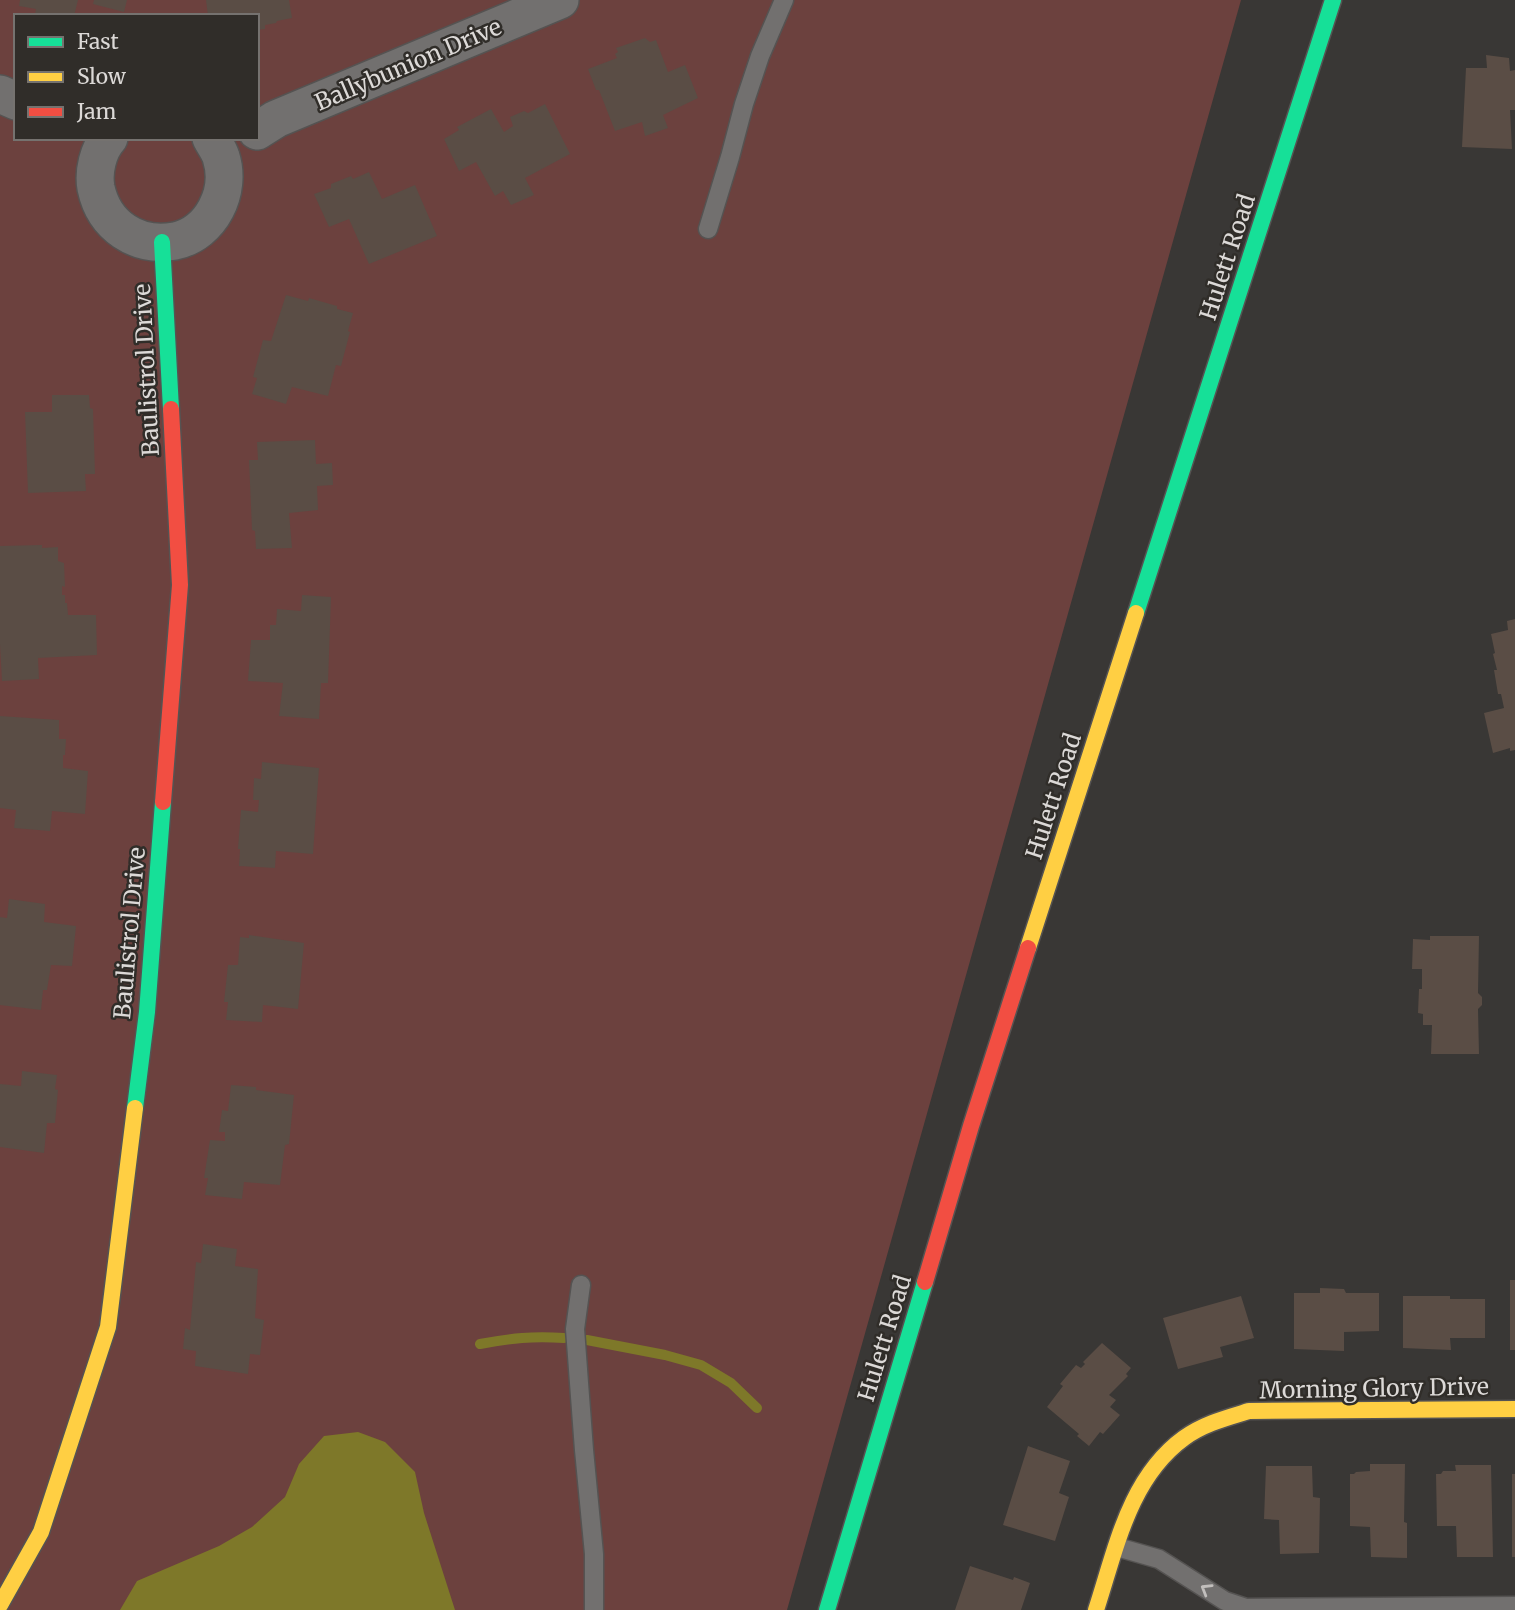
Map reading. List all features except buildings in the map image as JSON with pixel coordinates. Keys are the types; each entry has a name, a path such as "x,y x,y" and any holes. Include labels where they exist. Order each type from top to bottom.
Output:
{"street":[{"name":"Ballybunion Drive","path":"259,130 276,119 560,0"},
{"name":"Hulett Road","path":"827,1610 971,1126 1333,0"},
{"path":"104,140 95,180 99,202 107,216 125,233 155,243 177,241 195,232 213,216 223,194 226,144"},
{"name":"Baulistrol Drive","path":"0,1605 41,1532 108,1327 147,1012 180,585 162,242"},
{"name":"Morning Glory Drive","path":"1096,1610 1128,1512 1142,1484 1165,1456 1185,1438 1215,1422 1249,1411 1515,1409"}],"lane":[{"path":"708,229 752,80 784,0"},
{"path":"581,1285 575,1329 594,1553 594,1610"},
{"path":"1117,1547 1159,1559 1226,1601 1246,1608 1515,1606"}],"shaded area":[{"path":"0,0 1241,0 787,1610 0,1610"},
{"path":"358,1432 385,1442 415,1472 424,1513 455,1610 120,1610 137,1581 219,1546 252,1527 285,1497 299,1464 324,1436"}],"waterway":[{"path":"480,1344 522,1338 564,1338"},
{"path":"587,1340 701,1365 731,1383 757,1408"}],"traffic: fast":[{"path":"1136,613 1333,0"},
{"path":"162,242 171,409"},
{"path":"135,1108 147,1012 163,802"},
{"path":"827,1610 925,1282"}],"traffic: slow":[{"path":"1028,948 1136,613"},
{"path":"0,1605 41,1532 108,1327 135,1108"},
{"path":"1096,1610 1118,1539 1137,1494 1165,1454 1199,1429 1249,1411 1515,1409"}],"traffic: jam":[{"path":"163,802 180,585 171,409"},
{"path":"925,1282 1028,948"}]}
